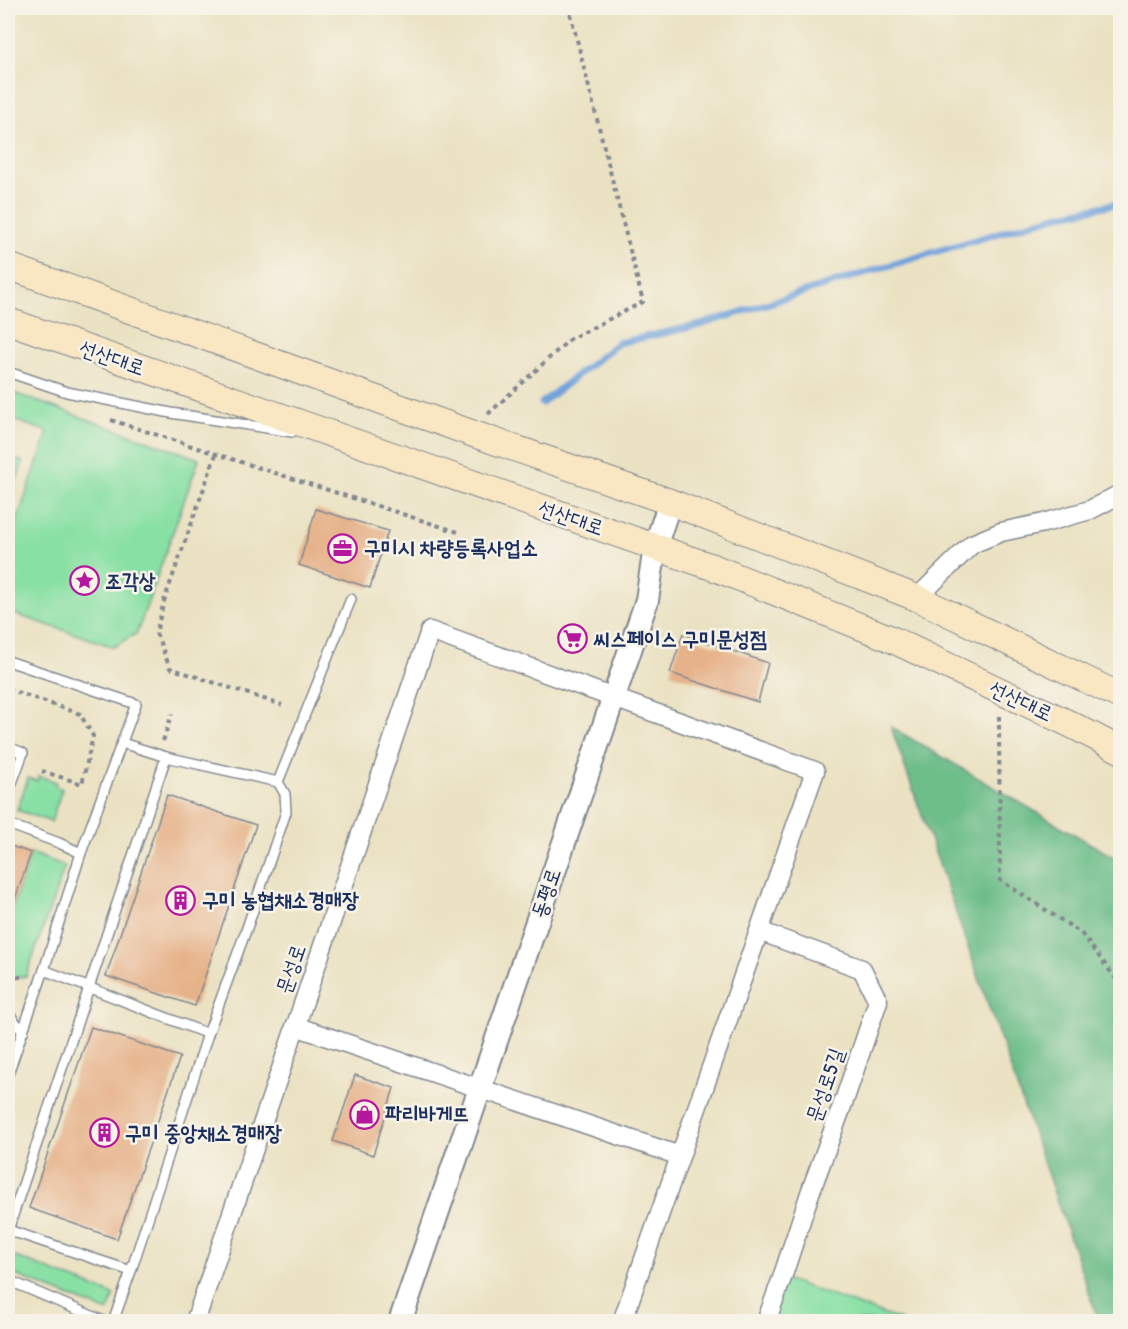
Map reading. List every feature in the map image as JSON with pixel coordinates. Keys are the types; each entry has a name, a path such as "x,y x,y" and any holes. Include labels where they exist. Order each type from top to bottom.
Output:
{"main road":[{"path":"8,266 468,432 670,502 917,598 1120,696"},
{"name":"선산대로","path":"8,321 715,568 889,638 1120,750"}],"street":[{"path":"917,598 972,544 1001,532 1090,510 1120,494"},
{"name":"동평로","path":"400,1322 647,600 655,548 670,502"},
{"name":"문성로","path":"195,1322 430,631 613,698"},
{"path":"613,698 815,771 622,1322"},
{"name":"문성로5길","path":"759,931 862,969 878,1001 766,1322"},
{"path":"295,1026 680,1156"}],"lane":[{"path":"8,372 67,392 171,413 351,441"},
{"path":"278,782 351,599"},
{"path":"8,661 136,704 81,853 8,1074"},
{"path":"113,1322 208,1034 286,812 285,794 278,782 166,756 122,743"},
{"path":"8,747 22,753 8,794"},
{"path":"131,1270 8,1230 166,756"},
{"path":"8,824 81,853"},
{"path":"44,970 208,1034"},
{"path":"8,1013 23,1032"},
{"path":"8,1280 106,1322"}],"path":[{"path":"468,432 570,339 644,302 568,8"},
{"path":"106,418 461,532"},
{"path":"216,454 164,601 156,633 170,668 282,705"},
{"path":"8,688 81,714 93,736 82,784 42,771"},
{"path":"999,690 999,880 1082,933 1120,984"},
{"path":"8,976 14,978 26,976"}],"green space":[{"path":"8,391 199,459 137,633 114,647 8,612 8,546 48,432 8,418"},
{"path":"8,457 23,462 8,504"},
{"path":"891,727 1120,861 1120,1321 1099,1321"},
{"path":"39,776 56,782 55,786 62,789 51,822 17,810 28,778 37,781"},
{"path":"31,853 65,866 26,976 14,978 8,976 8,920"},
{"path":"8,1254 114,1295 108,1312 8,1272"},
{"path":"782,1278 902,1321 766,1322"}],"building":[{"name":"구미시 차량등록사업소","path":"316,509 388,531 370,588 299,565"},
{"path":"683,634 768,663 758,702 670,673"},
{"name":"구미 농협채소경매장","path":"167,795 256,825 195,1006 106,976"},
{"path":"8,845 31,853 8,919"},
{"name":"구미 중앙채소경매장","path":"91,1027 180,1057 117,1239 29,1208"},
{"name":"파리바게뜨","path":"355,1075 394,1088 373,1155 333,1141"}],"waterway":[{"path":"542,403 618,343 700,325 1056,216 1120,203"}],"place":[{"name":"구미시 차량등록사업소","path":"343,548"},
{"name":"조각상","path":"84,581"},
{"name":"씨스페이스 구미문성점","path":"572,639"},
{"name":"구미 농협채소경매장","path":"181,900"},
{"name":"파리바게뜨","path":"364,1114"},
{"name":"구미 중앙채소경매장","path":"104,1133"}]}
